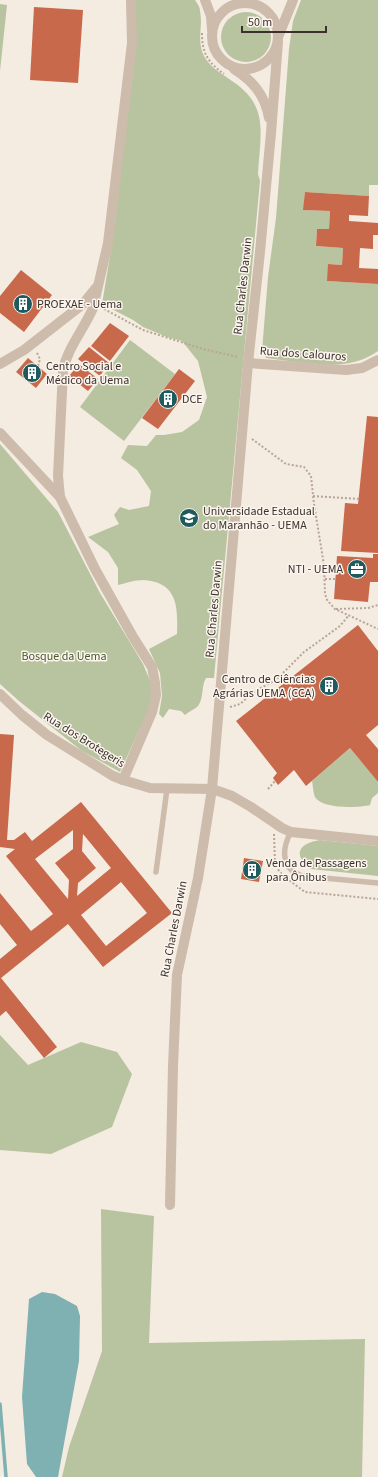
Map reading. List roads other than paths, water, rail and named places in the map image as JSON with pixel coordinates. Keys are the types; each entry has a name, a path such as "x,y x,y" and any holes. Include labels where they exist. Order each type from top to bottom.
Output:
{"street":[{"path":"60,497 58,476 63,370 74,342 91,312 108,242 132,43 131,0"},
{"path":"205,0 211,16 207,29 215,51 229,71 260,66 268,60 274,52 293,0"},
{"path":"226,0 259,6 265,10 277,27 278,40"},
{"path":"207,29 216,21 221,13 229,8 264,0"},
{"name":"Rua Charles Darwin","path":"170,1205 173,1058 178,975 198,878 212,789 245,360 260,252 278,40"},
{"name":"Rua Charles Darwin","path":"229,71 244,76 260,92 266,104 271,134"},
{"path":"0,364 30,346 83,304 98,284"},
{"name":"Rua dos Calouros","path":"245,360 346,370 362,368 378,360"},
{"path":"0,433 60,497 95,569 133,637 152,667 156,695 152,712 123,780"},
{"name":"Rua dos Brotegeris","path":"0,694 22,715 47,735 112,776 150,788 212,789 232,796 282,828 291,832"},
{"path":"291,832 378,841"}],"lane":[{"path":"156,872 167,789"},
{"path":"291,832 284,846 284,856 288,866 295,873 302,876 378,883"}],"water":[{"path":"42,1292 55,1294 77,1306 80,1316 79,1361 58,1477 36,1477 27,1464 22,1397 29,1299"}],"waterway":[{"path":"0,1404 6,1477"}],"place":[{"name":"PROEXAE - Uema","path":"23,304"},
{"name":"Centro Social e Médico da Uema","path":"32,373"},
{"name":"DCE","path":"168,399"},
{"name":"Universidade Estadual do Maranhão - UEMA","path":"189,518"},
{"name":"NTI - UEMA","path":"357,569"},
{"name":"Centro de Ciências Agrárias UEMA (CCA)","path":"329,686"},
{"name":"Venda de Passagens para Ônibus","path":"252,870"}],"park label":[{"name":"Bosque da Uema","path":"64,656"}]}
